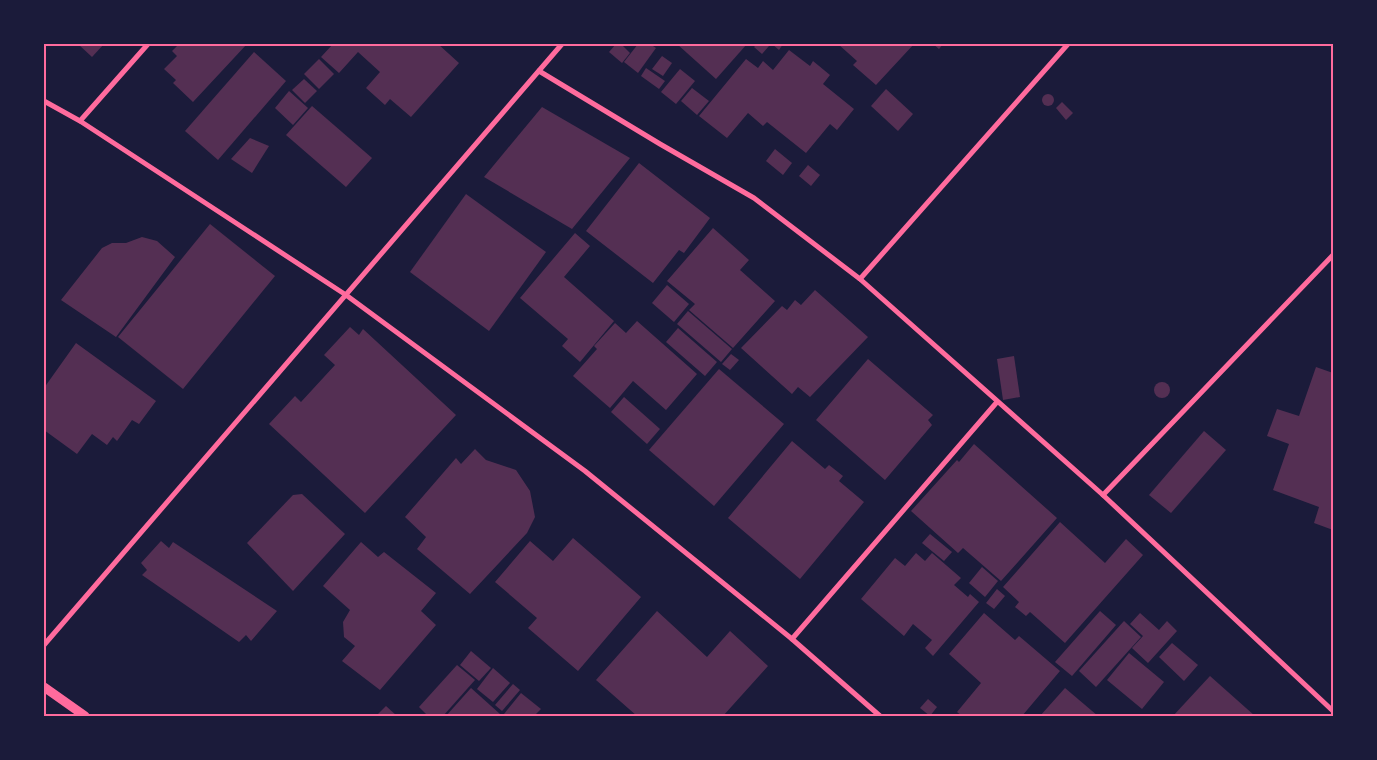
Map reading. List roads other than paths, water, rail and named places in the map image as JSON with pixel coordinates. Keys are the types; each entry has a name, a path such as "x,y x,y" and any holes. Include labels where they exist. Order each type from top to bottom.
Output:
{"street":[{"path":"80,121 148,44"},
{"path":"44,645 562,44"},
{"path":"860,279 1068,44"},
{"path":"539,71 754,198 860,279 1103,495 1333,711"},
{"path":"44,101 80,121 346,295 585,470 792,639 880,716"},
{"path":"1103,495 1333,255"},
{"path":"792,639 997,402"},
{"path":"44,687 85,716"}]}
